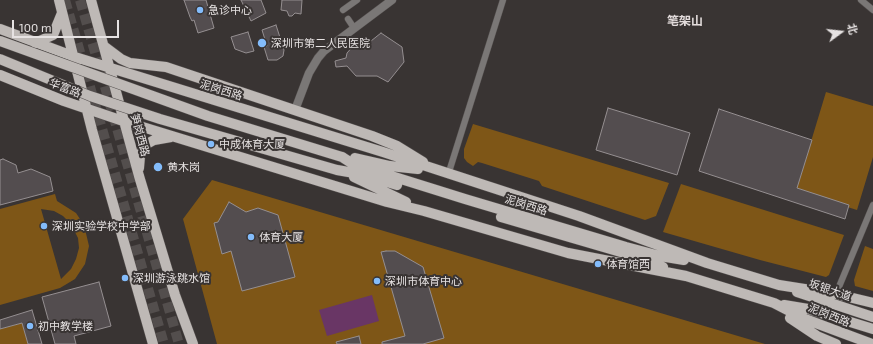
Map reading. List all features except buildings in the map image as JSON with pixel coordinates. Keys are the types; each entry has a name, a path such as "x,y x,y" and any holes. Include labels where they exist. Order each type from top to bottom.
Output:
{"main road":[{"path":"59,0 75,57 87,109 153,344"},
{"name":"笋岗西路","path":"91,0 111,68 123,121 139,176 175,295 192,344"},
{"path":"35,43 53,35 62,12"},
{"path":"0,29 35,43 111,68"},
{"name":"华富路","path":"0,41 97,75"},
{"path":"105,47 121,59 130,63 166,67 397,146 438,172"},
{"name":"华富路","path":"0,59 90,96"},
{"name":"泥岗西路","path":"111,68 383,152 438,172 579,216 707,263 779,285 836,294 873,303"},
{"name":"华富路","path":"0,75 87,109 123,121"},
{"name":"泥岗西路","path":"97,75 208,116 342,157 390,166 438,172"},
{"name":"泥岗西路","path":"90,96 160,119 337,170 360,174 648,260 686,276 774,303 805,319 872,344"},
{"name":"泥岗西路","path":"123,121 387,202 424,211 568,253 686,276"},
{"path":"139,176 140,156 145,146 154,140 175,137"},
{"name":"泥岗西路","path":"342,157 353,164 422,186 619,245 660,256 707,263"},
{"name":"泥岗西路","path":"337,170 424,211"},
{"name":"坂银大道","path":"779,285 817,300 873,317"},
{"path":"774,303 808,309 873,329"},
{"path":"774,303 792,320 817,336 836,344"}],"street":[{"path":"343,10 357,0"},
{"path":"448,175 503,0"},
{"path":"861,0 873,10"},
{"path":"295,110 309,73 318,58 390,1"},
{"path":"348,19 354,28"},
{"path":"836,294 873,205"}],"shaded area":[{"path":"826,92 873,106 873,157 857,210 796,191"},
{"path":"473,124 669,183 656,216 645,220 542,186 539,181 482,163 478,162 473,166 464,158 464,149"},
{"name":"深圳市体育中心","path":"212,180 765,344 217,344 183,219"},
{"path":"681,184 844,235 829,275 826,277 760,260 663,232"},
{"path":"55,194 57,201 76,213 84,225 89,246 85,264 75,279 60,288 0,305 0,209","holes":["41,209 54,211 63,216 71,224 78,238 79,248 76,259 71,269 61,279"]},
{"path":"865,246 873,249 873,291 855,286 854,280"},
{"path":"372,295 379,321 327,336 319,310"},
{"path":"22,323 28,344 0,344 0,329"}],"tunnel":[{"path":"65,0 164,344"},
{"path":"80,0 179,344"}],"place":[{"name":"急诊中心","path":"200,10"},
{"name":"深圳市第二人民医院","path":"262,43"},
{"name":"中成体育大厦","path":"211,144"},
{"name":"黄木岗","path":"158,167"},
{"name":"深圳实验学校中学部","path":"44,226"},
{"name":"体育大厦","path":"251,237"},
{"name":"体育馆西","path":"598,264"},
{"name":"深圳游泳跳水馆","path":"125,278"},
{"name":"深圳市体育中心","path":"377,281"},
{"name":"初中教学楼","path":"30,326"}],"district":[{"name":"笔架山","path":"685,21"}]}
